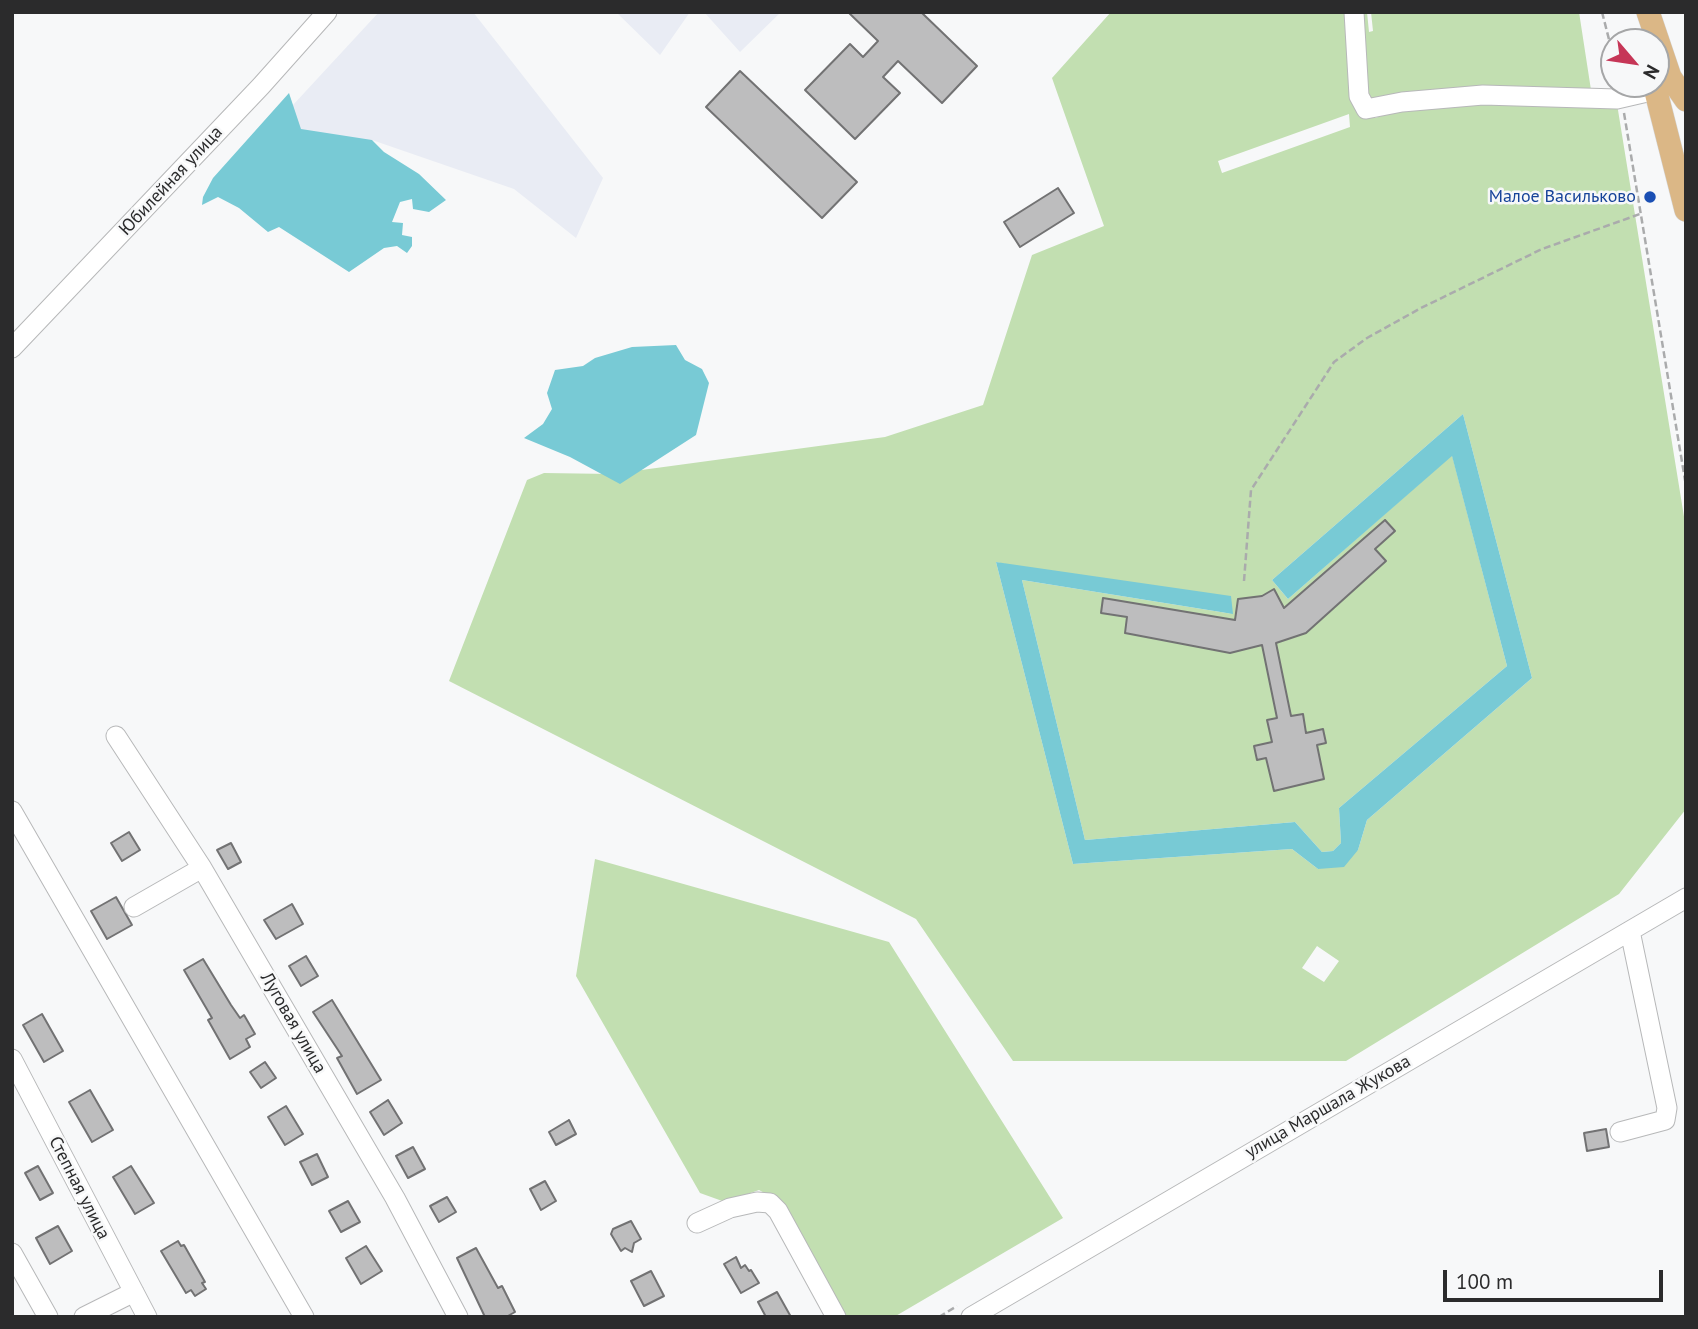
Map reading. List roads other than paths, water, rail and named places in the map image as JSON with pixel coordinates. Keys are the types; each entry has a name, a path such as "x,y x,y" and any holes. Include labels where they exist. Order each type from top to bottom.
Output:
{"main road":[{"path":"1647,12 1670,77 1686,100"},
{"path":"1658,98 1686,210"}],"street":[{"name":"Юбилейная улица","path":"12,348 252,96 327,12"},
{"path":"1354,12 1359,96 1366,109 1402,102 1483,95 1620,98"},
{"name":"Луговая улица","path":"116,736 202,868 395,1198 458,1317"},
{"path":"12,811 304,1317"},
{"path":"134,907 202,868"},
{"name":"улица Маршала Жукова","path":"971,1317 1686,898"},
{"path":"1620,1132 1665,1120 1667,1108 1630,931"},
{"name":"Степная улица","path":"12,1059 147,1317"},
{"path":"697,1223 730,1208 757,1202 770,1203 778,1211 836,1317"},
{"path":"12,1253 48,1317"},
{"path":"84,1317 134,1292"}],"water":[{"path":"289,93 301,129 372,140 384,152 419,174 446,200 429,212 413,209 412,199 400,202 392,222 403,223 402,235 412,237 412,246 407,253 397,246 384,248 349,272 279,227 268,232 239,208 218,197 202,205 213,178"},
{"path":"676,345 685,360 702,369 709,383 696,435 620,484 570,457 524,438 543,424 552,409 547,393 555,370 583,366 595,358 632,347"},
{"path":"1463,414 1532,678 1367,820 1358,850 1344,867 1318,869 1292,849 1073,864 996,562 1231,596 1233,614 1022,580 1085,840 1295,822 1322,852 1333,851 1341,843 1339,808 1507,666 1452,456 1288,599 1272,580"}],"place":[{"name":"Малое Васильково","path":"1650,197"}]}
